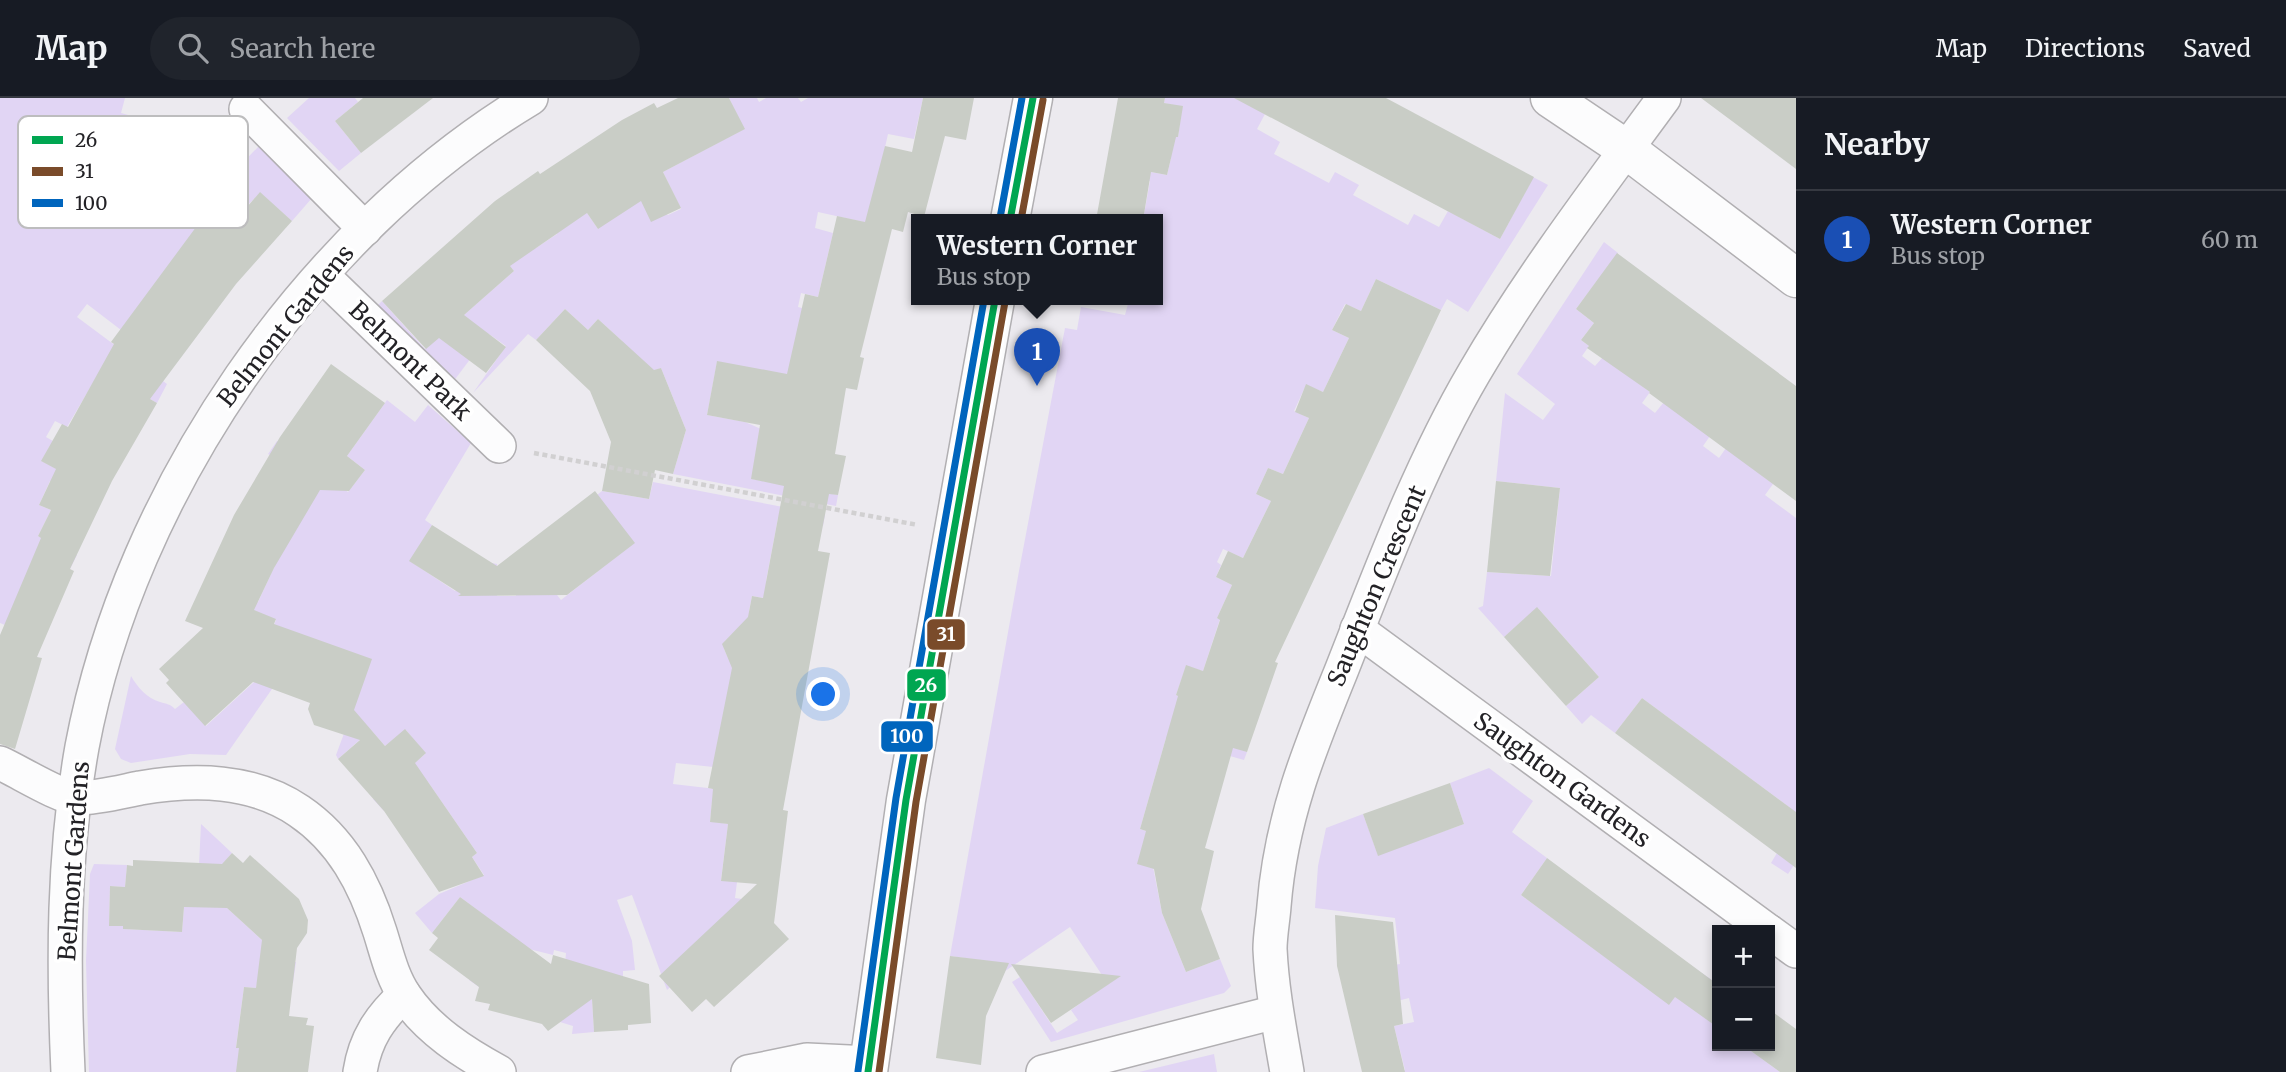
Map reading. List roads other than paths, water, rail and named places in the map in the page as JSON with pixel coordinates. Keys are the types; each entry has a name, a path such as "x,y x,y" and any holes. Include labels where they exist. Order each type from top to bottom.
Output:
{"main road":[{"path":"1011,214 1033,98"},
{"path":"1550,98 1626,149 1796,278"},
{"path":"869,1068 906,800 994,305"}],"street":[{"name":"Belmont Gardens","path":"68,1072 65,932 75,798 96,686 112,631 152,530 218,411 261,350 322,275 365,229 446,156 531,98"},
{"name":"Saughton Crescent","path":"1287,1072 1276,1012 1270,947 1275,890 1286,823 1304,763 1403,520 1451,415 1538,271 1664,98"},
{"path":"246,109 365,229"},
{"name":"Belmont Park","path":"322,275 499,446"},
{"name":"Saughton Gardens","path":"1357,629 1760,925"},
{"path":"0,763 75,798 157,785 206,783 253,790 298,810 325,832 352,866 370,903 391,967 404,995 440,1034 499,1072"},
{"name":"Saughton Gardens","path":"1775,936 1796,951"},
{"path":"360,1072 366,1044 378,1022 404,995"},
{"path":"1043,1072 1276,1012"},
{"path":"748,1072 807,1060 869,1068"}],"place":[{"name":"Western Corner","path":"1037,386"}]}
